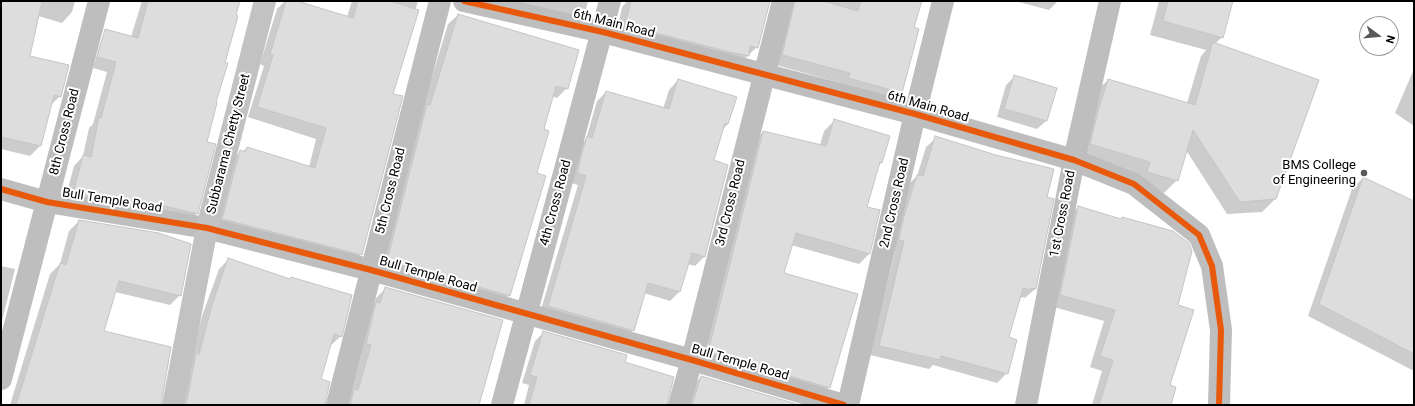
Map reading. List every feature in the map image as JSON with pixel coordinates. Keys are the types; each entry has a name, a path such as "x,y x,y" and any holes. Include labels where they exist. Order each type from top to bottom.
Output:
{"main road":[{"name":"Subbarama Chetty Street","path":"173,405 207,228 265,1"}],"street":[{"name":"8th Cross Road","path":"1,379 99,1"},
{"name":"5th Cross Road","path":"337,405 440,1"},
{"name":"6th Main Road","path":"464,1 603,32 915,114 1074,160 1134,184 1199,235 1212,266 1221,330 1219,405"},
{"name":"4th Cross Road","path":"502,405 603,32 610,1"},
{"name":"3rd Cross Road","path":"679,405 692,360 783,1"},
{"name":"2nd Cross Road","path":"848,405 915,114 944,1"},
{"name":"1st Cross Road","path":"1026,405 1074,160 1110,1"},
{"name":"Bull Temple Road","path":"1,189 47,202 207,228 371,270 692,360 844,405"}],"building":[{"path":"1,1 42,1 30,56 69,65 61,97 54,95 41,146 1,137"},
{"path":"148,1 240,1 236,15 238,16 225,63 228,63 216,102 207,142 216,144 198,214 135,199 134,203 73,194 83,155 91,157 99,117 101,118 116,62 97,57 105,29 138,38"},
{"path":"286,1 297,1 353,18 358,1 390,1 419,10 393,94 403,96 362,255 222,219 240,150 245,152 247,147 315,168 326,128 257,107 273,55 270,54"},
{"path":"631,1 770,1 758,48 750,46 749,56 625,25"},
{"path":"795,1 823,1 858,11 861,1 922,1 914,27 919,29 902,93 848,78 850,73 782,55"},
{"path":"1168,1 1233,1 1223,38 1163,21"},
{"path":"458,14 579,50 568,89 556,86 544,129 549,131 537,173 546,176 510,296 387,261 427,104 430,105"},
{"path":"1213,42 1319,80 1276,199 1240,202 1193,130 1178,181 1147,172 1150,162 1090,144 1108,79 1195,105"},
{"path":"1014,75 1057,88 1047,121 1004,109"},
{"path":"678,79 737,97 728,124 725,123 714,160 728,165 705,257 692,253 680,292 648,283 634,331 548,306 586,176 577,173 583,149 587,136 592,138 606,91 669,109"},
{"path":"834,119 890,136 882,163 880,162 867,207 880,210 870,254 796,233 784,273 858,294 830,388 708,352 763,131 826,146"},
{"path":"935,136 996,155 1054,169 1047,197 1054,199 1036,289 1031,288 1030,290 1023,288 1009,337 1017,340 1008,374 941,356 940,360 879,346 904,241 899,240 904,216 917,175 923,176"},
{"path":"1363,177 1414,201 1414,354 1319,304"},
{"path":"1078,206 1121,219 1122,217 1173,231 1189,243 1192,251 1178,305 1194,310 1170,385 1176,387 1171,405 1099,405 1113,360 1100,356 1115,310 1060,295"},
{"path":"79,220 159,233 191,244 181,296 119,281 104,331 171,347 161,405 16,405 60,263 66,265"},
{"path":"228,258 290,279 291,277 352,295 342,337 334,334 321,379 330,382 325,405 186,405 196,353 199,354 212,305"},
{"path":"385,287 503,320 479,405 350,405 354,389 358,390 371,345 366,344 376,302 380,303"},
{"path":"543,331 627,355 625,362 674,377 667,405 529,405 537,377 530,375"},
{"path":"701,376 800,405 692,405"}],"cycle path":[{"path":"464,1 603,32 915,114 1074,160 1134,184 1199,235 1212,266 1221,330 1219,405"},
{"path":"1,189 47,202 207,228 371,270 692,360 844,405"}],"place":[{"name":"BMS College of Engineering","path":"1364,173"}]}
